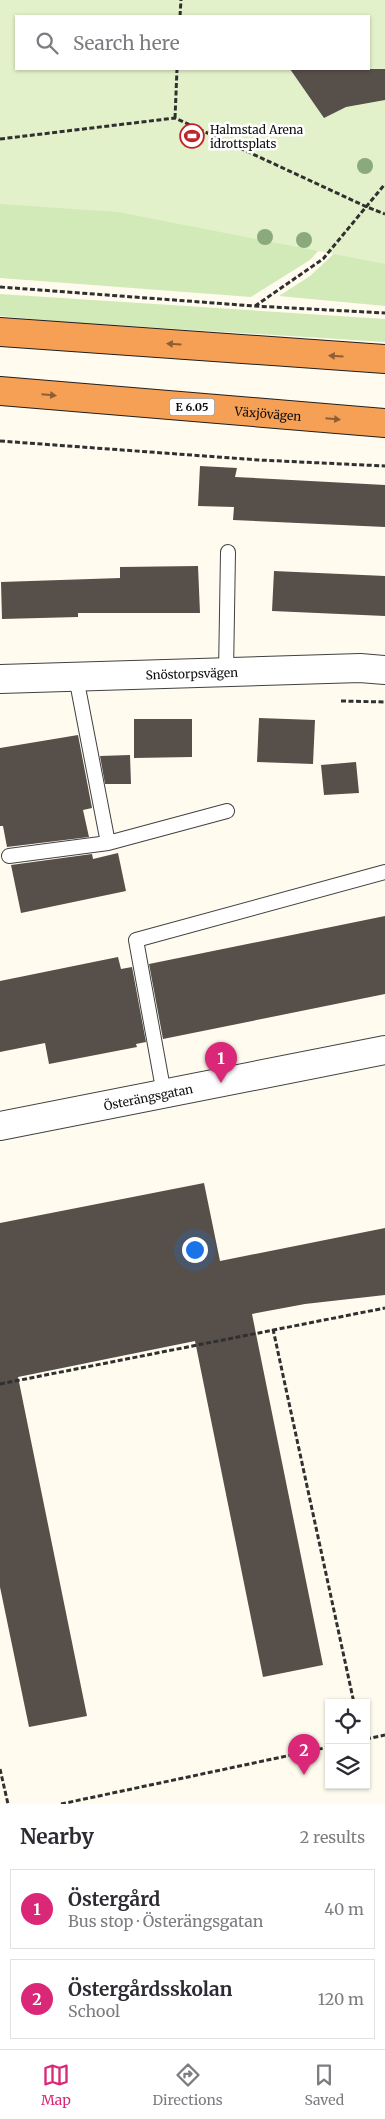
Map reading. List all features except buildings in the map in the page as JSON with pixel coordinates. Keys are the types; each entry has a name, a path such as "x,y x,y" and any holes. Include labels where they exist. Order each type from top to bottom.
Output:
{"highway":[{"path":"0,332 385,359"},
{"name":"Växjövägen","path":"0,391 385,423"}],"street":[{"name":"Snöstorpsvägen","path":"0,679 360,668 385,670"},
{"name":"Österängsgatan","path":"0,1126 385,1050"}],"lane":[{"path":"226,672 228,552"},
{"path":"76,677 108,842"},
{"path":"9,856 108,842 227,811"},
{"path":"164,1094 136,940 385,872"}],"path":[{"path":"180,15 181,0"},
{"path":"175,118 178,70"},
{"path":"0,139 175,118 366,207 385,214"},
{"path":"254,306 323,259 385,184"},
{"path":"0,287 254,306 385,313"},
{"path":"0,442 260,460 385,466"},
{"path":"0,1384 385,1308"},
{"path":"273,1330 353,1699"},
{"path":"370,1738 385,1735"},
{"path":"61,1804 325,1748"},
{"path":"0,1769 8,1804"}],"green space":[{"name":"Halmstad Arena idrottsplats","path":"0,0 385,0 385,264 118,212 0,204"},
{"path":"0,170 353,213 310,260 251,297 0,278"},
{"path":"385,223 385,306 279,296 310,276 341,247"},
{"path":"0,294 385,319 385,342 63,322 0,316"}],"place":[{"name":"Halmstad Arena idrottsplats","path":"192,136"},
{"name":"Östergård","path":"221,1083"},
{"name":"Östergårdsskolan","path":"304,1775"}]}
